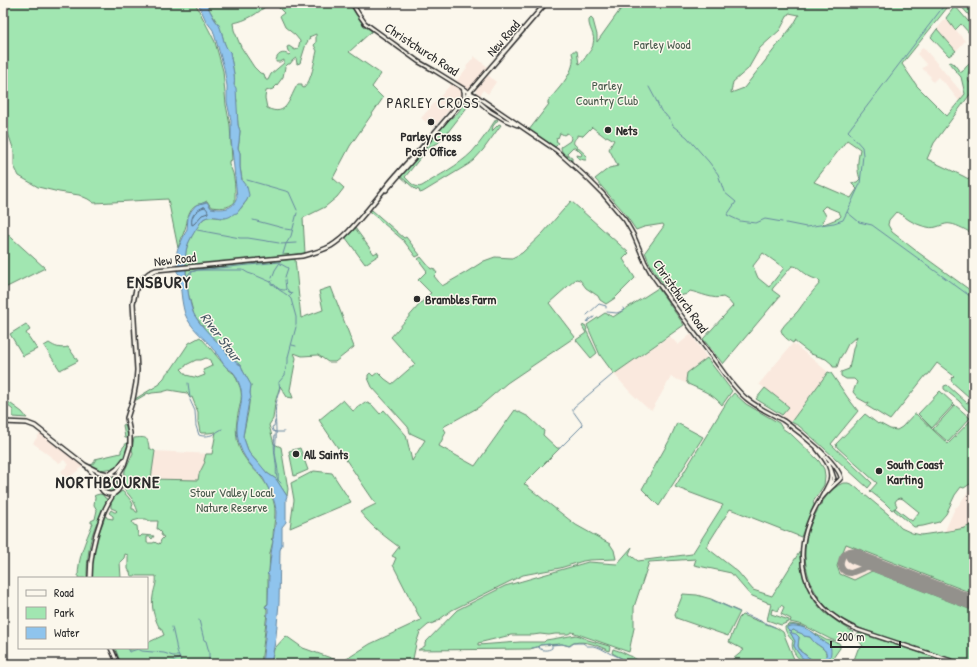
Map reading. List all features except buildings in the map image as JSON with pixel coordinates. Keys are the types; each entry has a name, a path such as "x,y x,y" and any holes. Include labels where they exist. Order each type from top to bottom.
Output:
{"main road":[{"name":"Christchurch Road","path":"352,3 365,23 419,62 461,86 490,110 505,120 523,128"},
{"name":"New Road","path":"437,129 546,3"},
{"path":"461,86 464,91 464,96"},
{"name":"Christchurch Road","path":"468,92 561,155 575,166 596,187 621,214 630,227 651,273 696,336 740,393 756,406 795,429 830,459 840,474"},
{"name":"New Road","path":"119,479 130,446 127,418 133,399 137,370 133,303 136,289 141,280 149,273 156,270 302,256 314,253 332,245 344,236 398,178 468,92"},
{"path":"463,100 471,99 479,101"},
{"path":"3,422 27,422 85,465 96,477 103,490 106,492 108,500 107,504"},
{"path":"814,445 826,460 830,473 830,480 810,519 802,549 807,582 814,594 823,606 836,618 858,630 960,664"},
{"name":"Christchurch Road","path":"818,448 828,461 834,478"},
{"path":"101,486 102,478 117,469 126,457"},
{"path":"85,465 99,472 115,475 119,479 120,484 109,500 96,532 90,559 90,577"},
{"path":"819,502 836,474 840,474 841,478 823,496"},
{"path":"834,478 838,481"},
{"path":"106,492 112,493 116,491"},
{"path":"111,649 118,664"}],"shaded area":[{"path":"946,18 965,41 956,51 937,29"},
{"path":"923,47 965,96 959,101 944,82 943,83 938,77 933,82 930,78 931,77 922,68 927,65 917,54"},
{"path":"474,56 489,68 433,128 421,118 452,83 457,80 467,68 466,67"},
{"path":"488,75 496,82 488,94 483,90 480,96 476,92 476,89"},
{"path":"691,334 707,358 687,373 686,380 688,384 671,377 652,410 646,407 630,392 614,374 670,336 678,345"},
{"path":"793,343 828,372 791,422 781,417 789,407 759,384"},
{"path":"41,432 85,465 66,480 61,471 69,465 64,460 59,463 33,443"},
{"path":"155,451 211,454 200,481 151,479"},
{"path":"843,483 853,485 888,514 901,528 921,535 945,531 955,508 974,483 974,664 967,664 872,633 843,620 825,606 819,598 809,579 806,567 805,549 807,534 817,512 831,491"}],"green space":[{"path":"3,3 195,3 215,42 223,71 226,105 230,125 232,160 229,161 229,165 234,178 235,202 223,208 211,207 207,201 194,206 188,215 178,248 168,199 94,203 79,195 38,187 19,176 14,166 14,151 6,127 5,114 3,112"},
{"path":"206,3 268,4 252,16 233,23 234,30 241,47 254,67 260,73 264,74 266,80 268,80 271,74 284,63 284,60 276,62 277,57 282,53 289,55 291,53 288,51 287,47 289,46 295,50 298,49 300,41 285,27 280,16 284,13 276,5 279,3 349,3 364,26 372,31 349,52 381,74 372,87 383,98 350,146 333,178 344,188 337,197 325,207 303,218 305,253 252,260 186,266 186,249 194,231 200,223 205,218 228,217 240,209 247,200 240,167 240,153 238,148 240,131 238,125 234,73 230,52 225,46 222,33","holes":["316,34 316,43 314,45 317,51 311,76 307,85 304,88 302,87 302,84 298,84 284,108 279,110 267,108 265,98 266,91 273,89 277,85 283,77 285,67 288,64 296,58 297,64 300,63 306,44 310,38 309,37"]},
{"path":"626,3 951,3 902,64 917,86 947,116 965,94 961,77 949,63 951,62 954,64 960,72 962,72 971,61 974,62 968,76 969,82 971,83 974,79 974,89 934,143 927,159 974,182 974,234 951,224 945,224 934,228 922,226 896,212 889,220 888,225 892,232 974,293 974,415 944,389 944,386 947,385 967,403 970,400 969,397 952,382 951,379 954,376 937,363 890,420 867,406 869,402 867,403 858,398 853,392 857,382 854,379 846,379 841,376 841,372 849,369 857,336 848,344 837,367 833,367 832,364 826,359 811,354 794,341 793,343 786,338 783,334 781,330 783,327 820,283 819,280 809,276 794,266 792,266 772,290 780,296 723,364 703,339 733,306 723,297 711,297 690,291 687,294 676,297 667,292 668,289 655,272 645,252 664,226 663,224 636,230 623,211 595,179 609,168 618,166 609,149 614,140 607,136 605,137 592,127 583,136 577,135 574,142 574,144 587,156 586,160 578,158 577,155 581,156 582,154 573,147 567,153 572,157 572,161 561,150 561,147 570,141 570,135 567,133 564,135 560,133 556,139 559,143 555,147 529,130 549,104 548,101 562,85 570,72 573,51 577,51 579,64 592,48 594,38 589,20 591,18 593,20 597,35 597,42","holes":["789,13 799,15 794,24 744,88 731,93 733,82 748,69 760,48 780,30","847,140 860,149 858,164 860,179 857,182 851,183 857,189 851,198 814,182","825,206 839,212 841,216 824,224 822,222 826,216 821,210","763,253 784,268 769,287 758,278 753,266"]},
{"path":"959,3 974,3 974,21 960,5"},
{"path":"955,6 974,28 970,34 961,24 955,30 946,18"},
{"path":"937,29 956,51 949,56 931,37"},
{"path":"468,101 472,101 444,137 438,143 429,147 405,177 417,187 422,186 467,157 485,136 496,119 498,120 493,126 492,131 499,124 501,125 474,160 420,193 419,190 415,189 400,176 447,122 458,112 463,104"},
{"path":"571,201 629,253 623,259 635,278 615,298 606,304 600,300 598,296 586,288 580,280 576,279 549,303 575,337 507,383 479,407 443,427 446,432 439,446 475,466 515,410 529,417 544,431 543,435 557,448 560,448 524,484 576,525 610,544 614,550 616,559 583,561 560,568 523,575 452,610 436,622 428,625 420,632 412,664 271,664 274,649 286,636 303,648 342,662 370,644 421,620 393,565 396,558 392,556 399,547 374,527 360,512 376,504 319,420 343,400 353,411 365,402 372,405 380,414 384,410 406,435 412,461 425,440 410,433 408,427 372,387 368,375 370,373 373,376 378,372 392,384 415,364 391,337 431,293 418,280 427,271 418,259 421,257 431,269 433,268 437,273 434,276 442,286 484,261 495,257 512,258 522,253 543,233"},
{"path":"372,210 404,238 406,237 420,255 416,257 403,240 370,212"},
{"path":"355,228 374,254 377,252 379,255 365,264 346,238"},
{"path":"3,230 45,268 3,289"},
{"path":"295,259 301,318 323,310 319,291 331,287 354,347 335,362 328,362 318,355 302,356 294,353 296,358 290,390 293,398 287,397 280,386 275,403 273,419 269,425 274,444 281,447 288,489 287,496 276,479 267,473 249,453 243,436 248,412 251,385 241,365 229,356 226,350 209,334 194,315 188,293 186,270"},
{"path":"658,288 684,325 614,374 600,355 587,325 605,313 613,317"},
{"path":"26,324 30,330 26,333 37,349 23,356 10,334"},
{"path":"585,325 597,353 591,358 576,340 586,333 582,326"},
{"name":"Stour Valley Local Nature Reserve","path":"200,337 235,375 240,387 241,399 236,425 238,445 247,461 266,484 275,508 273,538 271,539 273,541 270,553 269,572 267,574 268,604 265,607 267,609 267,613 261,664 121,664 115,649 148,649 148,643 164,635 154,616 152,600 156,584 156,576 131,576 128,569 128,555 125,554 124,558 120,562 121,577 92,577 95,542 99,535 104,517 106,516 107,518 113,519 113,516 109,513 111,510 114,512 117,511 111,508 111,502 117,494 122,491 133,504 132,509 138,512 133,500 123,488 125,470 133,453 132,449 134,438 141,437 147,439 149,448 155,451 151,479 198,480 199,474 205,462 206,454 212,454 216,432 200,432 198,412 192,397 190,398 187,393 169,390 148,393 136,400 135,399 160,384 166,373 171,370 189,343","holes":["206,358 210,360 212,366 203,370 205,375 197,378 186,375 181,369 196,360","140,519 150,521 158,521 157,529 164,537 159,544 155,542 147,543 147,537 152,539 154,536 138,536 137,526 132,522"]},
{"path":"49,343 53,346 62,348 68,347 78,361 60,370 44,346"},
{"path":"707,358 732,391 722,405 702,390 688,384 686,380 687,373"},
{"path":"828,372 831,373 858,411 831,444 872,483 868,488 799,426 791,422"},
{"path":"765,388 789,407 782,415 756,399"},
{"path":"940,391 954,404 932,428 918,414"},
{"path":"734,393 746,404 779,423 782,428 792,435 819,461 824,469 824,485 813,502 814,505 801,537 730,509 706,547 738,572 753,590 772,596 800,551 803,577 814,600 825,613 853,632 844,639 832,640 803,625 790,622 791,619 781,614 784,607 781,605 778,611 772,609 771,614 789,620 789,622 781,625 767,620 771,604 750,595 731,573 694,565 696,559 649,562 634,607 634,628 629,652 572,632 568,634 549,635 511,635 478,643 478,645 544,642 546,640 576,635 609,646 609,651 597,645 583,642 574,643 569,646 562,644 540,645 530,649 418,650 425,646 425,643 457,610 505,586 588,562 617,564 632,547 629,554 638,561 692,554 723,505 675,487 728,400"},
{"path":"7,401 22,412 27,418 13,417 13,410 6,404"},
{"path":"955,405 970,418 948,442 933,429"},
{"path":"865,414 878,424 879,423 890,429 897,430 902,427 914,414 916,414 948,444 972,419 974,421 974,483 964,488 961,487 955,495 946,514 939,522 914,527 894,510 895,508 892,510 870,491 877,483 837,447 836,444","holes":["900,498 919,512 912,521 895,508 897,506 895,502"]},
{"path":"677,423 703,437 659,506 642,489 669,441"},
{"path":"125,424 129,441 123,460 115,468 99,470 91,466 95,459 121,453 121,450 128,441 128,438 125,438 123,425"},
{"path":"300,448 308,470 294,476 289,451"},
{"path":"314,471 332,473 351,502 290,528 294,500 291,483"},
{"path":"110,475 116,477 118,483 116,489 110,491 104,489 102,483 104,477"},
{"path":"843,483 853,485 888,514 901,528 912,533 921,535 949,531 965,528 974,523 974,594 846,544 837,566 840,574 854,580 872,571 974,611 974,664 967,664 862,629 834,614 819,598 809,578 806,567 805,545 807,534 817,510 823,501 834,488"},
{"path":"103,495 107,500 90,542 87,577 78,577 81,556 93,523 91,523 91,521 95,519 97,510 94,505 94,496"},
{"path":"683,594 697,595 711,599 740,612 728,636 676,618 675,614"},
{"path":"742,615 777,628 783,632 794,661 800,664 727,664 744,650 729,642 739,618"},
{"path":"790,624 802,626 826,640 839,643 840,648 829,664 823,664 826,662 829,645 815,634 804,628 789,626 790,632 795,641 794,646 801,656 811,664 803,662 794,653 792,645 793,641 785,629 785,627"},
{"path":"794,630 803,634 804,636 810,637 822,648 826,656 815,662 801,652 798,646 799,637 791,632"},
{"path":"859,633 954,664 859,664 854,660 858,649 863,646 855,636"},
{"path":"613,649 631,656 643,664 628,664 625,660 612,653"}],"water":[{"path":"198,3 206,3 219,25 226,46 230,52 234,73 234,85 236,88 238,125 240,131 238,148 240,153 240,167 242,181 247,187 249,195 237,213 234,213 230,217 208,217 201,221 187,247 187,282 190,303 195,316 229,356 241,365 251,385 251,398 249,401 243,436 249,453 267,473 276,479 287,496 286,522 282,527 282,545 280,550 279,603 276,636 271,664 262,664 268,612 268,608 265,607 268,604 269,575 267,574 269,572 273,541 272,539 276,513 275,504 263,478 249,463 240,445 237,426 242,396 238,380 234,373 227,368 217,354 215,354 216,352 187,319 183,304 179,274 177,272 177,251 187,229 188,217 191,211 196,205 207,202 211,208 227,208 233,204 237,197 231,139 231,120 227,102 227,86 224,68 213,30 206,21"},
{"path":"787,627 801,627 814,633 819,639 830,646 831,652 829,659 824,663 814,665 803,659 794,646 795,641","holes":["793,630 804,636 810,637 826,652 826,656 815,662 800,651 798,646 799,637 791,632"]}],"waterway":[{"path":"851,134 848,131 946,3"},
{"path":"649,87 661,111 669,119"},
{"path":"671,122 673,126 687,137 709,162 718,174 724,192 736,202 727,215 740,221 747,222 756,223 765,219 782,222"},
{"path":"847,212 860,184 863,155 862,147 853,137"},
{"path":"247,180 289,192 297,210"},
{"path":"786,223 806,227 834,223 843,220 847,212 859,222 872,225 974,299"},
{"path":"283,254 286,244 291,236 297,213"},
{"path":"253,220 283,228"},
{"path":"285,229 292,230"},
{"path":"197,230 279,243"},
{"path":"281,244 296,243"},
{"path":"187,277 190,272 198,270 280,262"},
{"path":"279,263 288,268 285,277"},
{"path":"272,278 279,264"},
{"path":"187,278 189,278 192,272 198,270 243,270 271,282 272,281"},
{"path":"271,282 271,284 285,290 285,280"},
{"path":"276,287 288,295 291,299 296,317 296,325"},
{"path":"287,289 292,293 290,296"},
{"path":"587,315 599,304 606,306 606,308"},
{"path":"607,312 617,313 624,310 623,308"},
{"path":"590,318 587,322 594,317"},
{"path":"279,382 285,375 296,327"},
{"path":"292,345 296,346"},
{"path":"559,449 583,425 573,411 574,407 612,375"},
{"path":"188,383 190,398"},
{"path":"277,398 280,388 279,383"},
{"path":"190,400 195,411 196,426 199,435 208,436 216,433"},
{"path":"277,400 275,412 275,452 278,480 281,483"},
{"path":"275,421 274,426 272,427 273,431 276,432"},
{"path":"217,432 222,429"},
{"path":"276,432 284,432"},
{"path":"275,435 274,450 278,480"},
{"path":"712,600 739,612"},
{"path":"744,614 775,627"},
{"path":"199,620 209,652 209,664"},
{"path":"172,627 182,664"},
{"path":"532,648 549,644 562,644 570,646 574,643 583,643 587,646 600,648 611,654"},
{"path":"538,647 543,650 547,650 552,648 552,646"},
{"path":"128,649 129,652 138,649"},
{"path":"138,649 142,651 179,656"},
{"path":"612,654 625,660 627,664"},
{"path":"168,664 180,658"}],"taxiway":[{"path":"874,564 861,553 856,551 846,553 841,560 842,569 851,573 872,565 877,565"}],"runway":[{"path":"853,556 974,603"}],"place":[{"name":"Parley Cross Post Office","path":"431,122"},
{"name":"Nets","path":"608,130"},
{"name":"Brambles Farm","path":"417,299"},
{"name":"All Saints","path":"296,454"},
{"name":"South Coast Karting","path":"879,471"}],"district":[{"name":"PARLEY CROSS","path":"433,103"},
{"name":"ENSBURY","path":"159,282"},
{"name":"NORTHBOURNE","path":"108,482"}],"park label":[{"name":"Parley Wood","path":"662,44"},
{"name":"Parley Country Club","path":"607,92"}],"water label":[{"name":"River Stour","path":"221,337"}]}
